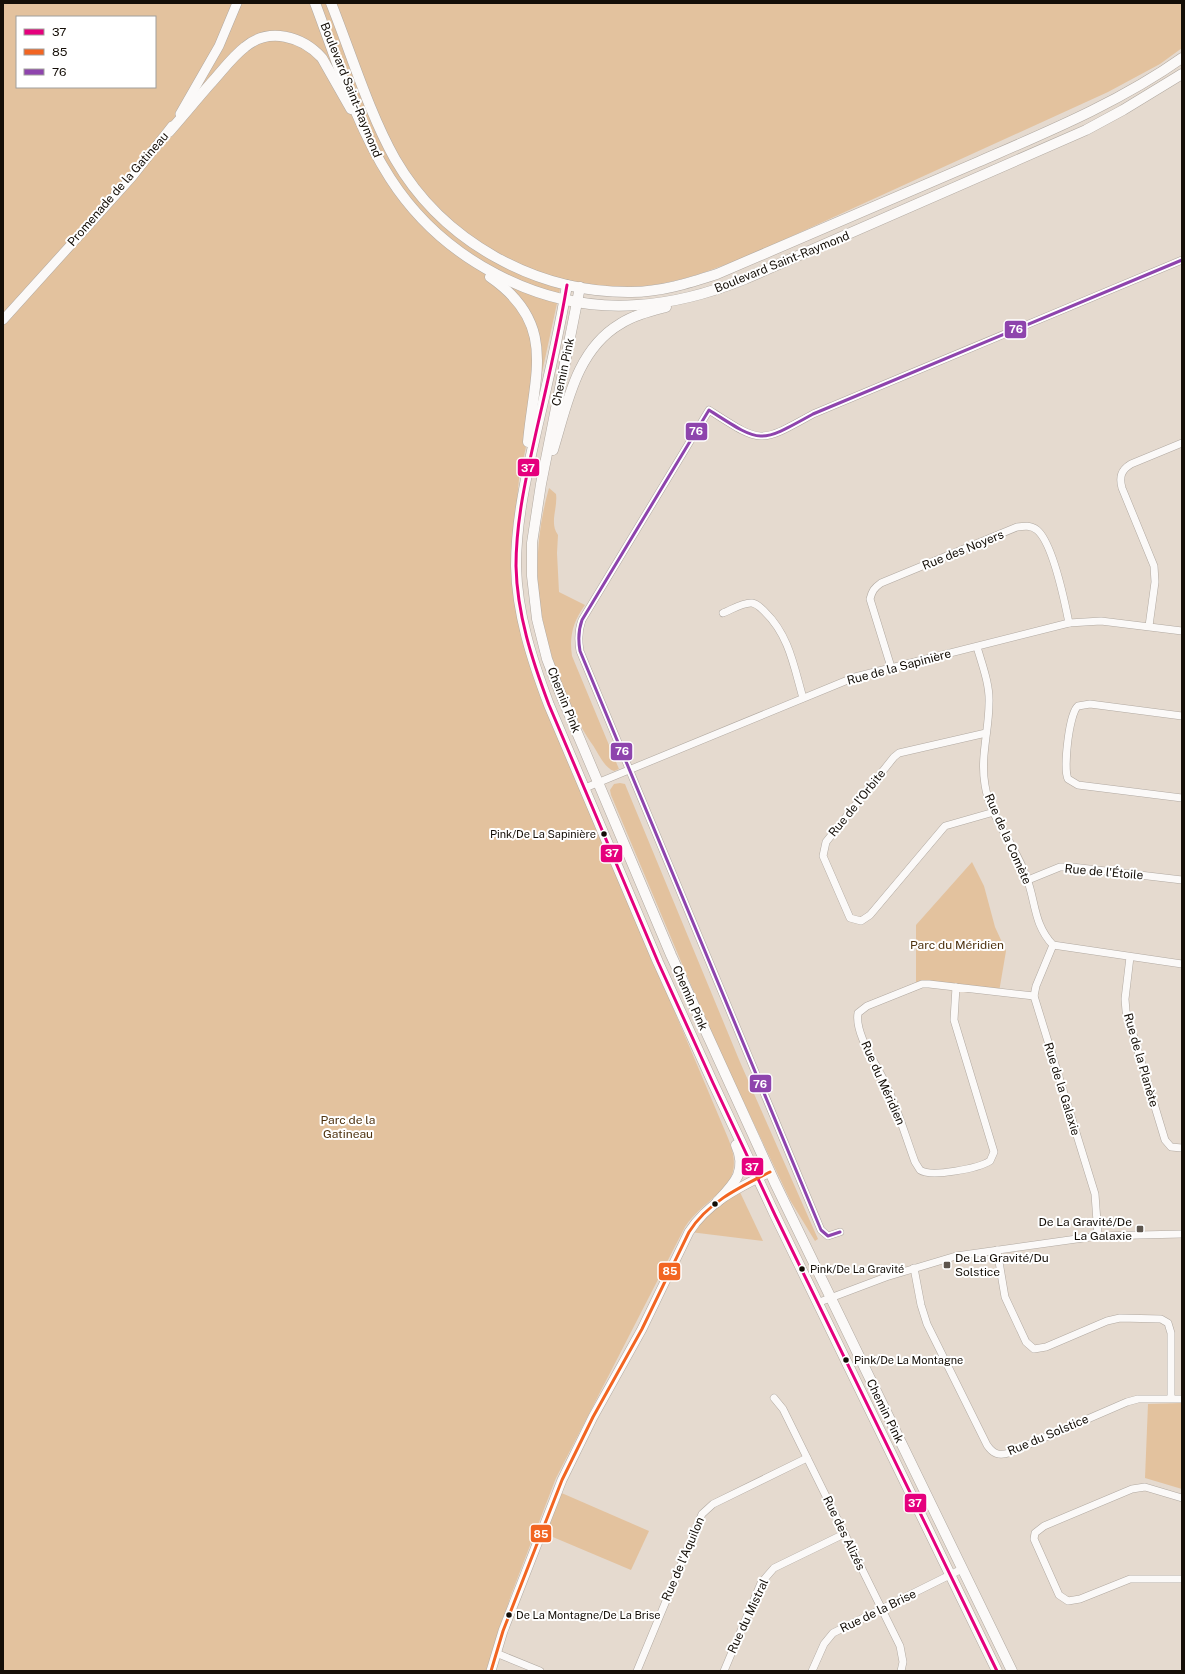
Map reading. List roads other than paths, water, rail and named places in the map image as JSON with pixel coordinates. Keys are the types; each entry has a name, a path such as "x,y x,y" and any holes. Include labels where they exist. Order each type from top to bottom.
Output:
{"main road":[{"name":"Boulevard Saint-Raymond","path":"315,3 364,129 380,163 402,194 431,228 463,254 506,279 532,290 565,299 610,305 636,305 674,300 716,290 901,212 1086,130 1123,110 1182,74"},
{"name":"Boulevard Saint-Raymond","path":"332,3 387,145 396,161 418,192 453,227 486,252 515,268 542,279 567,285 616,292 654,290 686,284 716,274 860,213 1076,118 1165,70 1182,58"},
{"path":"169,132 236,54 246,46 269,36 286,37 302,41 322,58 380,163"},
{"path":"463,254 511,293 526,316 534,333 538,368 524,486"},
{"name":"Chemin Pink","path":"567,285 524,486 516,566 523,621 539,677 688,1030 757,1178 997,1671"},
{"name":"Chemin Pink","path":"580,288 541,484 532,543 532,576 537,619 552,672 671,955 770,1172 1012,1671"},
{"path":"541,484 581,367 597,342 610,331 629,319 716,290"},
{"path":"688,1030 738,1149 741,1162 741,1169 736,1180 717,1202"}],"street":[{"name":"Promenade de la Gatineau","path":"3,320 132,177 169,132 214,56 237,3"},
{"path":"840,1232 828,1236 821,1230 580,651 579,627 710,410 751,435 764,437 772,436 813,414 1182,260"},
{"path":"1149,626 1155,582 1154,566 1122,488 1120,476 1125,467 1182,443"},
{"name":"Rue des Noyers","path":"891,667 870,599 871,592 875,587 881,583 1017,527 1032,526 1044,539 1061,584 1069,623"},
{"path":"723,613 746,603 752,603 757,604 774,621 783,634 803,698"},
{"name":"Rue de la Sapinière","path":"585,788 856,677 891,667 977,647 1069,623 1101,621 1182,631"},
{"name":"Rue de la Comète","path":"977,647 989,695 983,773 986,793 1028,880 1038,922 1044,934 1053,945"},
{"path":"1182,716 1090,704 1078,706 1072,714 1065,769 1068,780 1078,785 1182,798"},
{"name":"Rue de l'Orbite","path":"986,733 899,753 894,757 826,842 823,856 850,918 860,921 870,915 945,826 994,812"},
{"name":"Rue de l'Étoile","path":"1028,880 1060,867 1072,867 1182,880"},
{"path":"1034,996 1036,986 1053,945 1182,964"},
{"name":"Rue de la Planète","path":"1130,957 1125,1000 1129,1025 1165,1140 1171,1147 1182,1148"},
{"name":"Rue du Méridien","path":"956,987 954,1020 994,1152 990,1161 980,1166 929,1174 920,1170 915,1162 888,1088 875,1067 857,1018 858,1013 866,1006 916,985 929,984 956,987 1034,996"},
{"name":"Rue de la Galaxie","path":"1034,996 1095,1194 1098,1236"},
{"path":"496,1671 503,1631 557,1491 593,1417 642,1329 690,1232 699,1218 717,1202 770,1172"},
{"path":"818,1303 830,1297 914,1268 956,1256 1098,1236 1182,1234"},
{"path":"997,1250 1005,1297 1026,1342 1034,1349 1046,1347 1114,1319 1156,1318 1165,1321 1170,1327 1171,1333 1171,1398"},
{"name":"Rue du Solstice","path":"914,1268 921,1305 927,1324 987,1445 991,1451 997,1454 1009,1453 1127,1402 1138,1399 1182,1399"},
{"name":"Rue des Alizés","path":"774,1398 783,1409 901,1650 903,1662 901,1671"},
{"name":"Rue de l'Aquilon","path":"637,1671 702,1514 714,1504 807,1458"},
{"path":"1182,1498 1145,1487 1132,1489 1044,1526 1035,1533 1034,1539 1059,1595 1068,1601 1080,1599 1130,1579 1182,1579"},
{"name":"Rue du Mistral","path":"724,1671 761,1582 767,1575 774,1568 844,1534"},
{"name":"Rue de la Brise","path":"812,1671 824,1644 833,1633 962,1569"},
{"path":"491,1671 499,1654"},
{"path":"499,1654 540,1671"}],"place":[{"name":"Pink/De La Sapinière","path":"604,834"},
{"name":"De La Gravité/De La Galaxie","path":"1140,1229"},
{"name":"De La Gravité/Du Solstice","path":"947,1265"},
{"name":"Pink/De La Gravité","path":"802,1269"},
{"name":"Pink/De La Montagne","path":"846,1360"},
{"name":"De La Montagne/De La Brise","path":"509,1615"}],"park label":[{"name":"Parc du Méridien","path":"957,945"},
{"name":"Parc de la Gatineau","path":"348,1127"}]}
